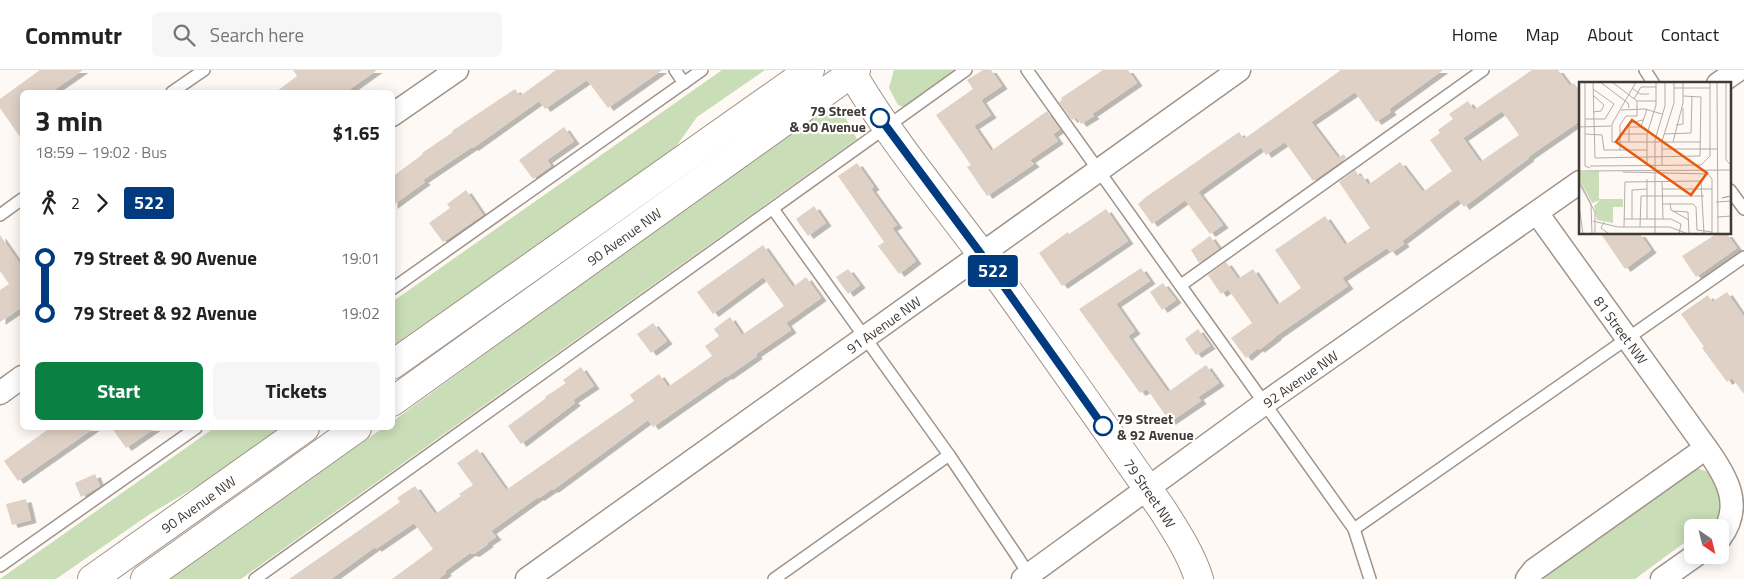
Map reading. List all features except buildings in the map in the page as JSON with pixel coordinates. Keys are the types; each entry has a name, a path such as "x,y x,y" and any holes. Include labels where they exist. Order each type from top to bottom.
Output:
{"main road":[{"name":"90 Avenue NW","path":"395,363 810,70"},
{"name":"90 Avenue NW","path":"395,400 852,71"},
{"name":"79 Street NW","path":"852,71 863,93 886,126 981,254 1147,488 1174,528 1196,568 1199,579"},
{"name":"90 Avenue NW","path":"92,579 302,430"},
{"path":"145,579 354,430"}],"street":[{"path":"395,113 457,70"},
{"name":"91 Avenue NW","path":"527,579 1239,70"},
{"path":"1721,82 1738,70"},
{"name":"92 Avenue NW","path":"1028,578 1147,488 1265,403 1579,183"},
{"name":"81 Street NW","path":"1538,213 1734,486 1738,500 1737,516 1729,528"},
{"path":"0,393 20,378"},
{"path":"1526,579 1534,570 1706,448"},
{"path":"1662,579 1684,563"}],"lane":[{"path":"175,90 204,70"},
{"path":"675,70 684,83"},
{"path":"395,287 702,70"},
{"path":"255,579 966,70"},
{"path":"1027,70 1354,529 1370,579"},
{"path":"1181,285 1483,70"},
{"path":"1645,70 1653,82"},
{"path":"1732,193 1744,209"},
{"path":"0,215 20,200"},
{"path":"773,209 949,455 1028,578"},
{"path":"1354,529 1744,257"},
{"path":"0,566 193,430"},
{"path":"774,579 949,455"}],"green space":[{"path":"722,70 765,70 697,117 670,155 395,354 395,300"},
{"path":"894,70 955,70 904,107 898,105 889,88"},
{"path":"823,108 844,115 857,139 241,579 167,579 380,430 395,430 395,420"},
{"path":"211,430 287,430 258,450 150,514 56,579 0,579"},
{"path":"1697,468 1708,472 1726,498 1717,519 1684,519 1684,543 1635,579 1541,579 1542,576"}],"bus line":[{"name":"522","path":"880,118 981,254 1103,426"}],"place":[{"name":"79 Street & 90 Avenue","path":"880,118"},
{"name":"79 Street & 92 Avenue","path":"1103,426"}]}
